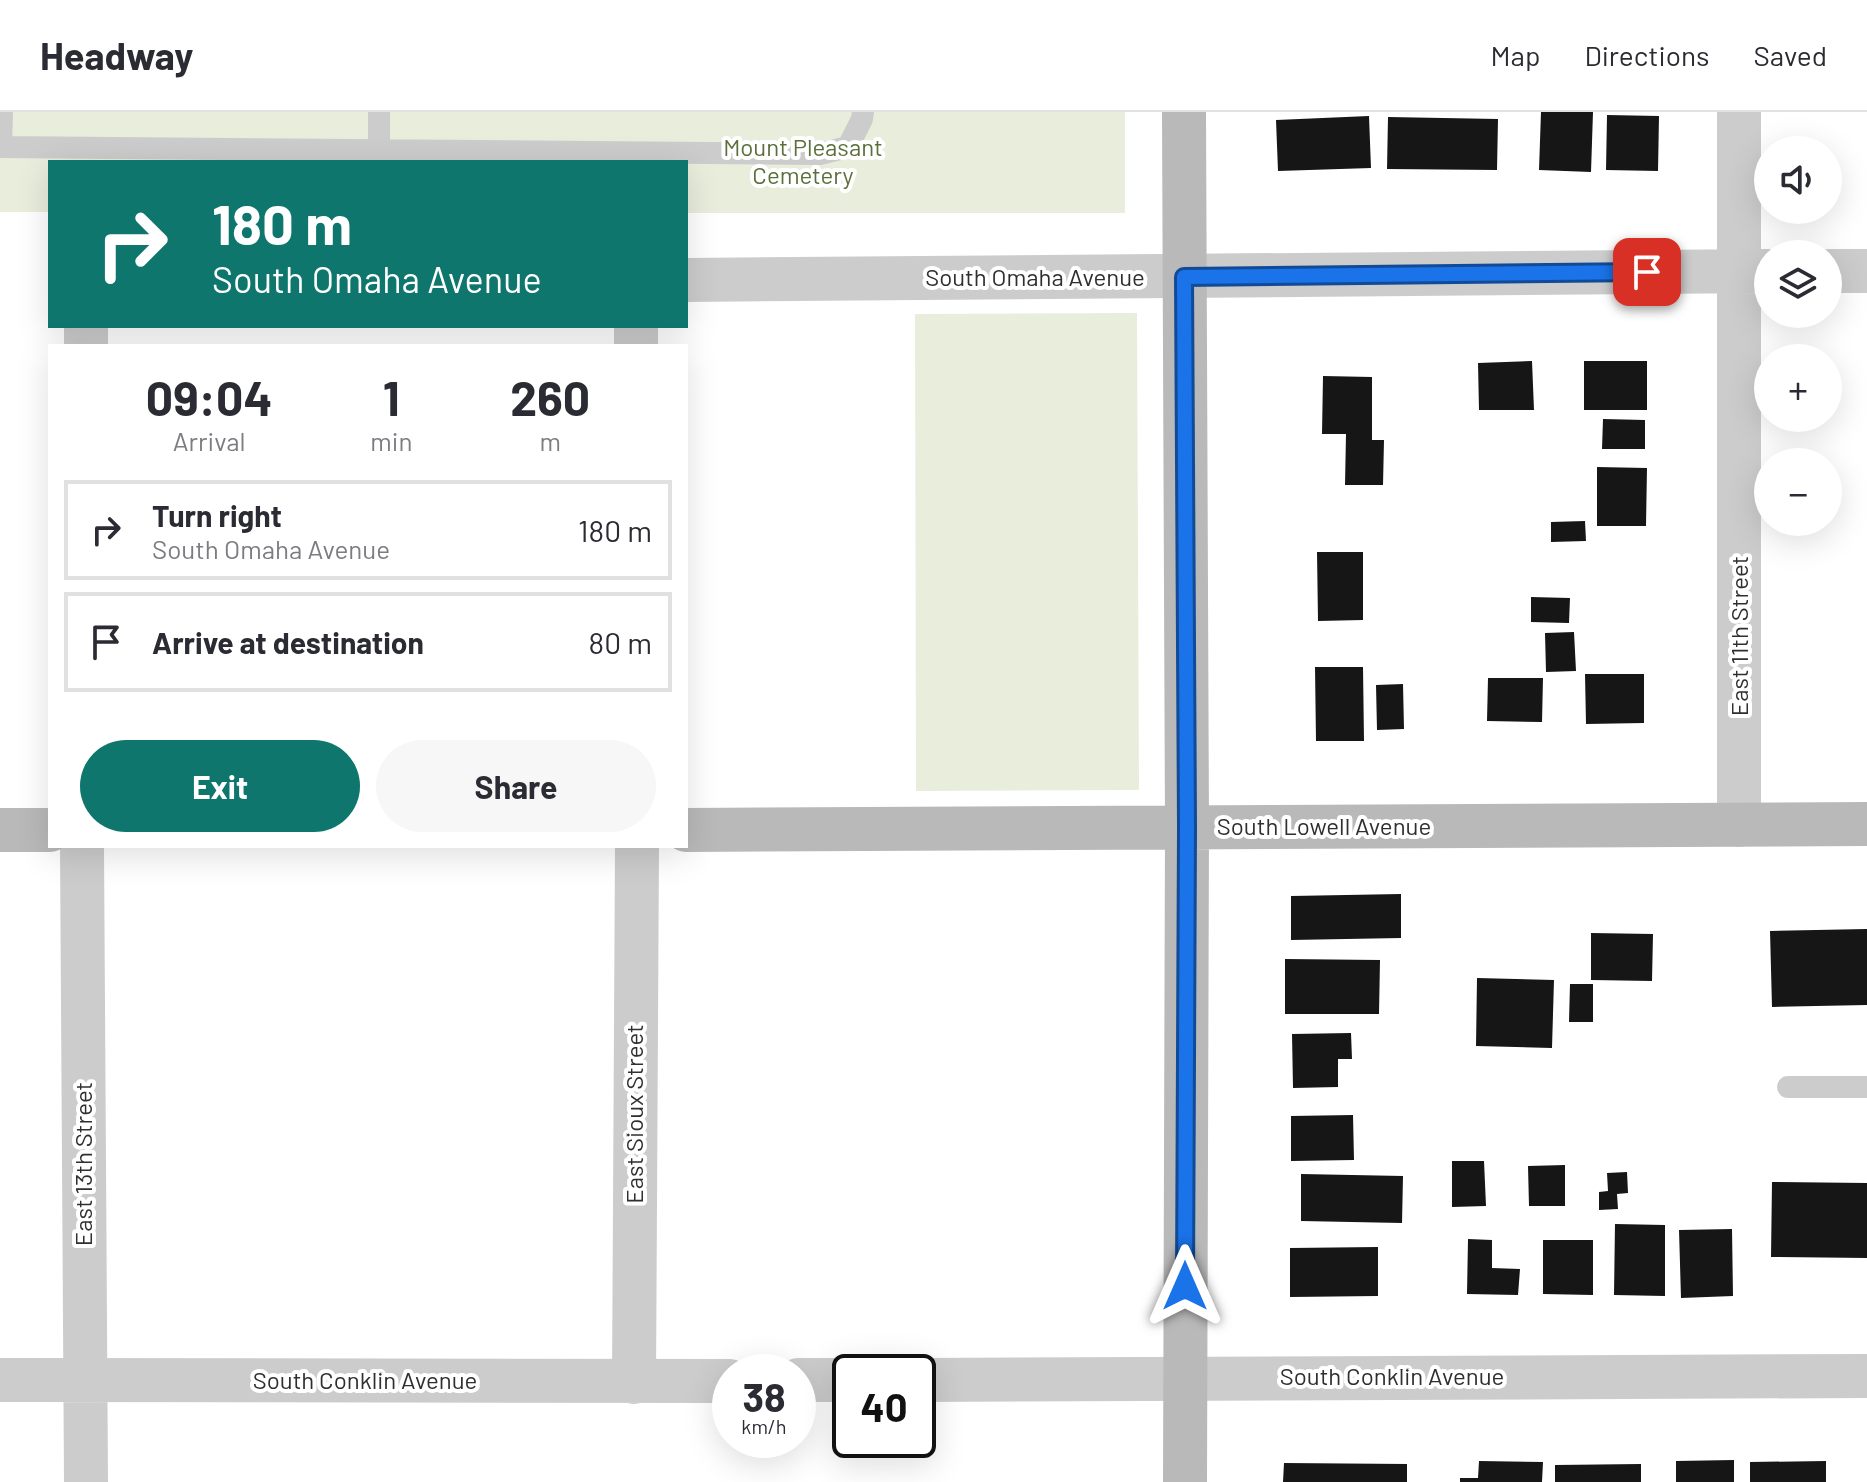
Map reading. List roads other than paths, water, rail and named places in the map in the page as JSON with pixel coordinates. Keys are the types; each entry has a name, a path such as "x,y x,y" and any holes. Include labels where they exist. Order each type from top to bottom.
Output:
{"street":[{"path":"1184,112 1187,828 1185,1482"},
{"name":"East 11th Street","path":"1739,112 1754,271 1739,825"},
{"name":"South Omaha Avenue","path":"688,280 1754,271"},
{"path":"1842,271 1867,271"},
{"name":"South Lowell Avenue","path":"688,830 1867,824"},
{"path":"0,830 48,830"},
{"name":"East 13th Street","path":"82,848 86,1482"},
{"name":"East Sioux Street","path":"634,1382 637,848"},
{"name":"South Conklin Avenue","path":"936,1380 1867,1376"},
{"name":"South Conklin Avenue","path":"0,1380 712,1381"}],"lane":[{"path":"2,112 1,147 820,154 848,147 863,112"},
{"path":"379,112 379,150"},
{"path":"1788,1087 1867,1087"}],"park label":[{"name":"Mount Pleasant Cemetery","path":"803,162"}]}
